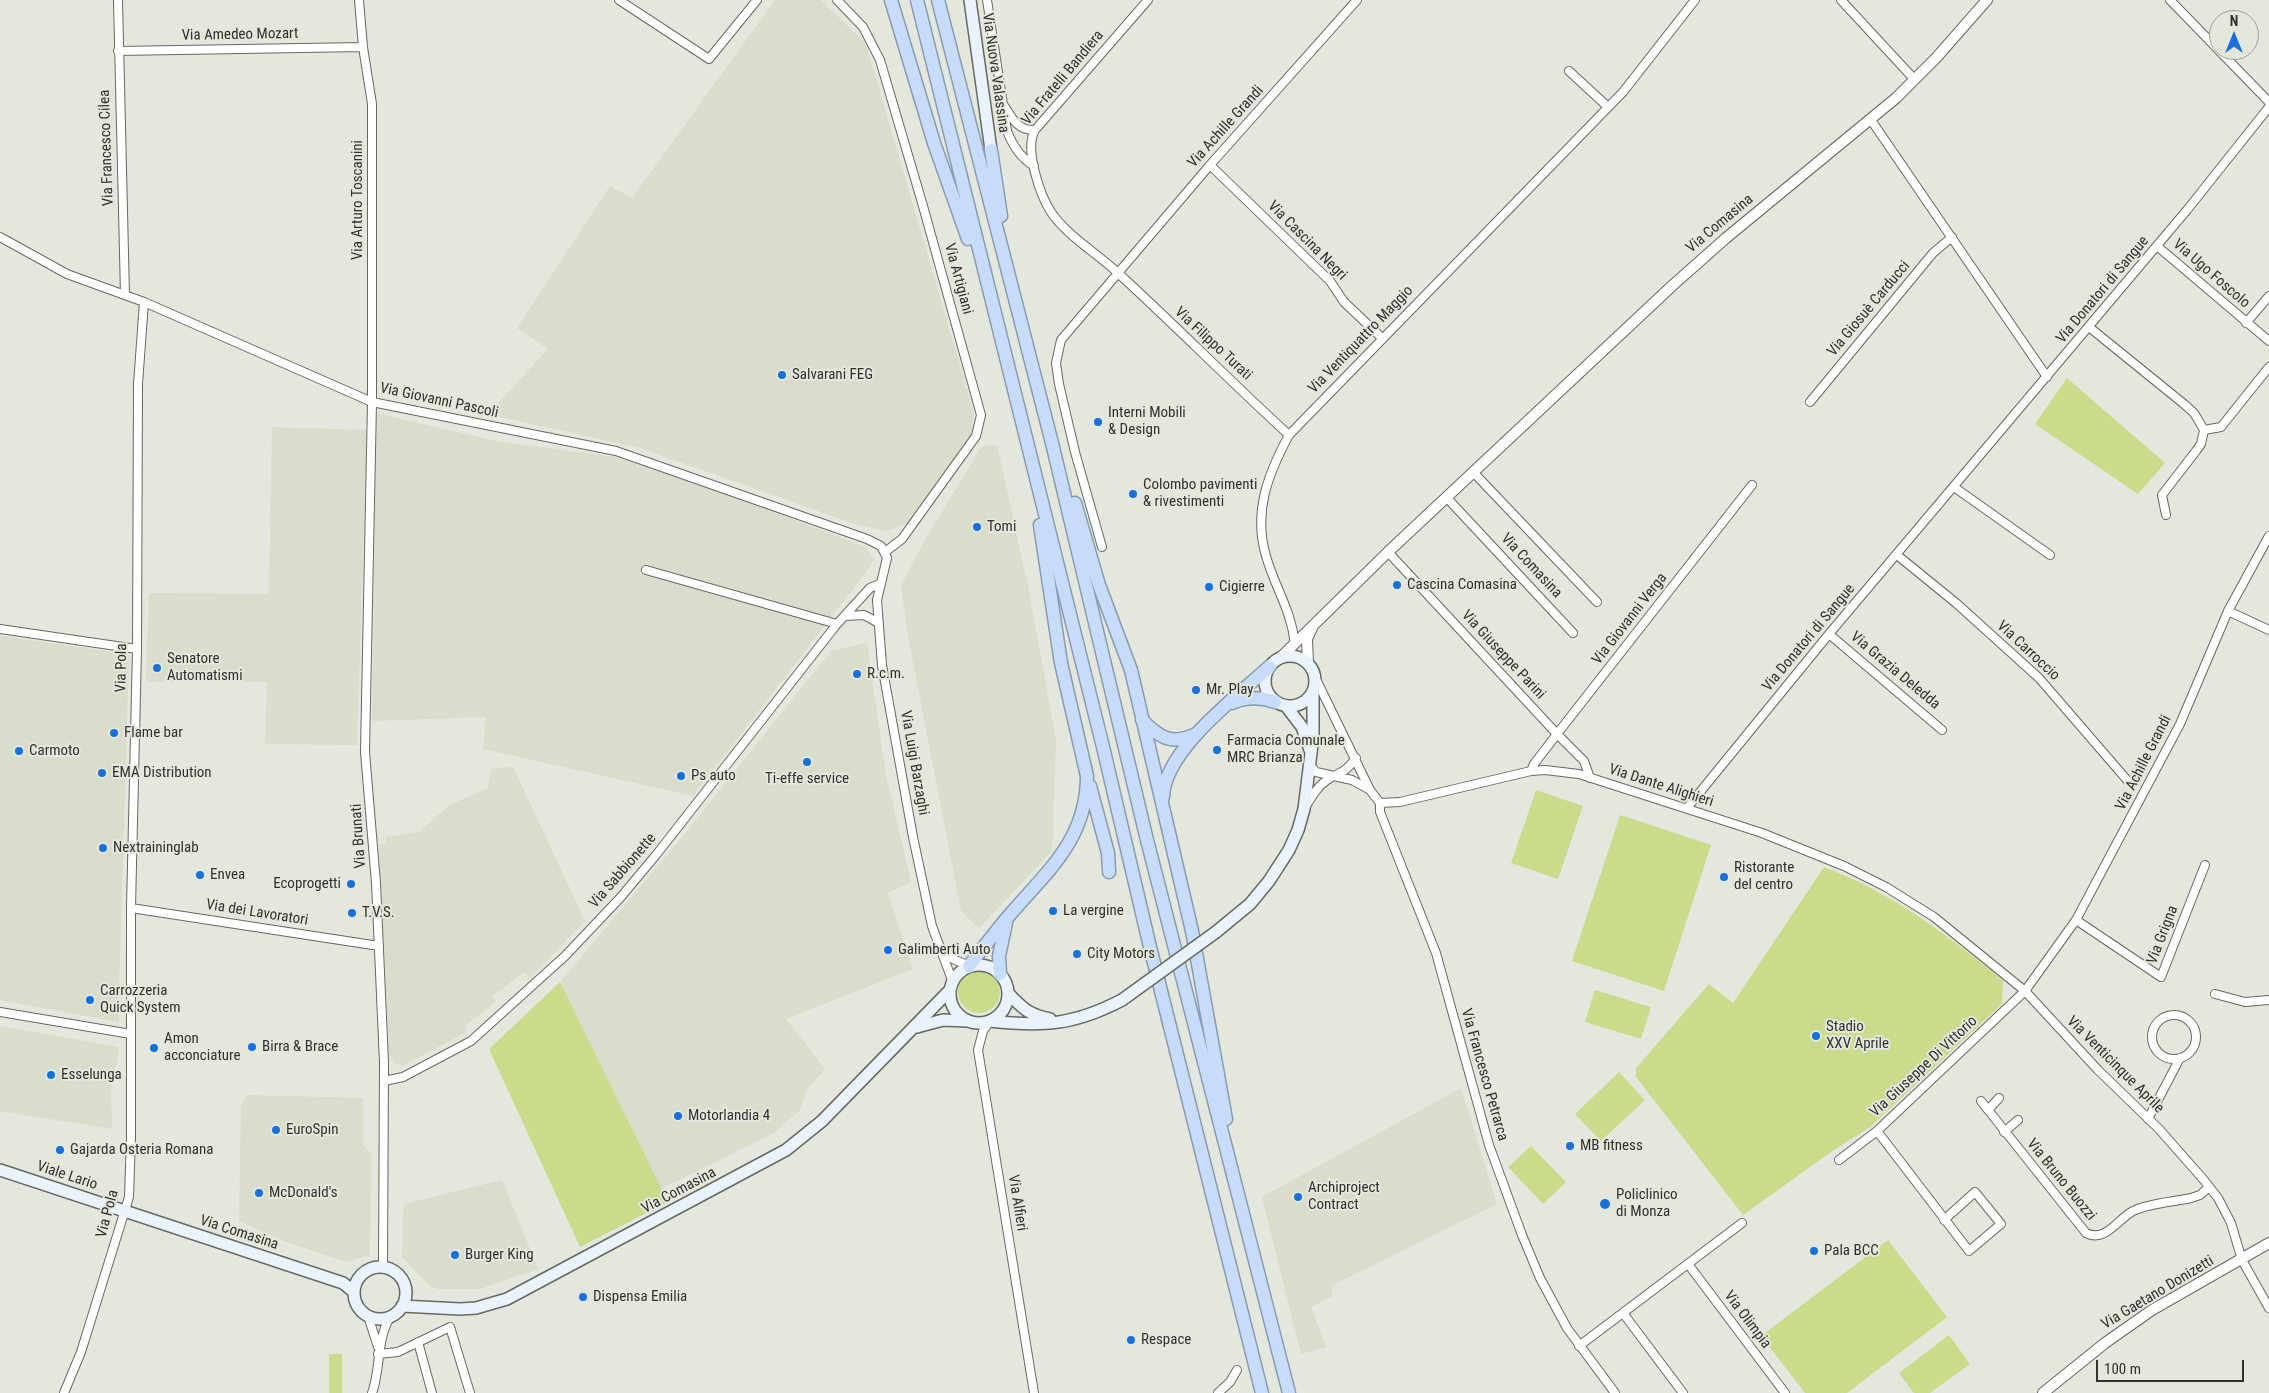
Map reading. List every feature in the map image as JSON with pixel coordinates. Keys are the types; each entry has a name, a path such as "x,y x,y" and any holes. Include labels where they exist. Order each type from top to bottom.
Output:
{"highway":[{"path":"891,0 934,143 982,280 990,294"},
{"path":"917,0 1262,1393"},
{"path":"938,0 1052,443 1146,836 1289,1393"},
{"path":"991,150 1016,307"},
{"path":"1052,443 1062,458 1099,585 1125,651 1203,983 1224,1101 1226,1144"},
{"path":"1037,487 1038,510 1061,663 1087,776 1108,853 1109,872"},
{"path":"1162,807 1166,776 1177,757 1198,733 1274,663"},
{"path":"1227,705 1242,699 1267,699 1281,704"},
{"path":"1141,720 1158,736 1167,739 1189,738 1198,733"},
{"path":"969,966 1007,918 1048,873 1069,845 1078,828 1087,793 1087,776"},
{"path":"1000,974 999,956 1007,918"}],"main road":[{"name":"Via Nuova Valassina","path":"970,0 991,150"},
{"path":"990,1021 1003,1009 1008,993 1006,983 1000,974 986,965 969,966 957,974 951,986 954,1009 968,1021 975,1023 990,1021 1031,1024 1071,1021 1122,1000 1216,932 1250,904 1269,881 1289,850 1304,809 1313,737 1314,674 1308,664 1294,656 1274,663 1265,682 1266,690 1302,727 1309,758"},
{"path":"1281,704 1302,704 1313,691"},
{"name":"Via Comasina","path":"404,1302 418,1307 460,1310 476,1308 506,1298 786,1150 822,1121 906,1034 916,1027 951,986"},
{"path":"1008,993 1023,1009 1034,1016 1071,1021"},
{"name":"Via Comasina","path":"916,1027 943,1020 968,1021"},
{"name":"Viale Lario","path":"0,1170 125,1211"},
{"name":"Via Comasina","path":"125,1211 343,1283 354,1292 357,1306 368,1316"},
{"path":"343,1283 360,1277 374,1268 383,1268 398,1275 406,1290 404,1302 390,1317 382,1319 368,1316"},
{"path":"354,1292 360,1277"}],"street":[{"name":"Via Francesco Cilea","path":"118,0 125,295"},
{"name":"Via Arturo Toscanini","path":"359,0 363,47 372,104 372,402"},
{"path":"618,0 710,59 757,0"},
{"name":"Via Artigiani","path":"837,0 863,27 880,60 924,206 981,414 976,436 902,540 885,552"},
{"path":"987,0 1007,131 1013,145 1021,156 1034,166"},
{"name":"Via Fratelli Bandiera","path":"1117,273 1056,219 1046,203 1034,166 1030,140 1035,130 1148,0"},
{"name":"Via Achille Grandi","path":"1102,547 1075,452 1056,363 1057,351 1066,331 1357,0"},
{"name":"Via Ventiquattro Maggio","path":"1295,644 1291,616 1266,557 1261,532 1263,499 1272,465 1289,435 1623,92 1695,0"},
{"path":"1841,0 1914,80"},
{"name":"Via Comasina","path":"1274,663 1388,552 1673,285 1726,238 1871,120 1914,80 1987,0"},
{"path":"2170,0 2269,102"},
{"name":"Via Amedeo Mozart","path":"118,50 363,47"},
{"path":"1569,71 1608,107"},
{"path":"1002,101 1016,123 1023,128 1035,130"},
{"name":"Via Donatori di Sangue","path":"1687,808 1829,634 2157,246 2269,108"},
{"path":"1871,120 2047,377"},
{"name":"Via Cascina Negri","path":"1210,165 1330,281 1344,302 1382,338"},
{"name":"Via Giovanni Pascoli","path":"0,237 67,274 144,302 372,402 616,451 867,539 881,546 885,552"},
{"name":"Via Giosuè Carducci","path":"1810,402 1933,253 1952,237"},
{"name":"Via Ugo Foscolo","path":"2157,246 2269,342"},
{"name":"Via Filippo Turati","path":"1117,273 1289,435"},
{"path":"2246,323 2269,296"},
{"name":"Via Pola","path":"64,1393 81,1352 129,1197 131,1138 131,908 137,649 138,384 144,302"},
{"path":"2089,327 2184,404 2197,418 2204,430 2201,444 2162,495 2166,515"},
{"path":"2204,430 2221,427 2269,367"},
{"name":"Via Brunati","path":"372,402 365,752 378,946 384,1081 383,1268"},
{"name":"Via Comasina","path":"1474,473 1597,602"},
{"name":"Via Giovanni Verga","path":"1531,771 1534,764 1557,734 1752,484"},
{"path":"1954,487 2050,555"},
{"name":"Via Comasina","path":"1447,498 1573,633"},
{"name":"Via Achille Grandi","path":"2025,991 2076,920 2180,724 2228,611 2269,536"},
{"path":"879,584 886,563 885,552"},
{"name":"Via Giuseppe Parini","path":"1388,552 1557,734 1584,760 1590,778"},
{"name":"Via Carroccio","path":"1896,556 1956,603 2039,678 2127,780"},
{"path":"646,570 837,624"},
{"name":"Via Sabbionette","path":"384,1081 403,1078 471,1041 565,956 620,898 656,855 837,624 870,588 879,584"},
{"name":"Via Luigi Barzaghi","path":"879,584 877,622 882,664 913,837 932,926 951,986"},
{"path":"2228,611 2269,630"},
{"path":"845,616 864,616 877,622"},
{"path":"1308,664 1308,639 1315,623"},
{"path":"0,629 137,649"},
{"name":"Via Grazia Deledda","path":"1829,634 1942,730"},
{"path":"1314,674 1370,790 1380,803"},
{"path":"1309,758 1316,772 1352,780 1370,790"},
{"path":"1304,809 1327,780 1349,768 1356,758"},
{"name":"Via Dante Alighieri","path":"1380,803 1400,802 1531,771 1564,772 1590,778 1687,808 1835,862 1886,887 1934,917"},
{"name":"Via Francesco Petrarca","path":"1380,803 1380,812 1436,954 1489,1146 1502,1183 1540,1278 1579,1346 1615,1393"},
{"name":"Via Grigna","path":"2076,920 2161,976 2205,865"},
{"name":"Via dei Lavoratori","path":"131,908 378,946"},
{"name":"Via Venticinque Aprile","path":"1934,917 2025,991 2098,1070 2148,1119 2209,1187 2218,1198 2231,1223 2242,1260 2269,1308"},
{"path":"938,944 953,959 969,966"},
{"name":"Via Giuseppe Di Vittorio","path":"1839,1160 1877,1131 2025,991"},
{"path":"2215,994 2245,1002 2269,1000"},
{"path":"0,1012 131,1034"},
{"path":"2148,1119 2180,1058 2189,1054 2194,1049 2197,1034 2195,1027 2185,1017 2170,1015 2157,1022 2152,1036 2153,1043 2161,1055 2168,1058 2180,1058"},
{"name":"Via Alfieri","path":"990,1021 983,1031 978,1050 1034,1393"},
{"path":"1988,1110 1999,1098"},
{"name":"Via Bruno Buozzi","path":"1981,1101 2086,1233 2090,1235 2102,1234 2134,1211 2191,1198 2200,1195 2209,1187"},
{"path":"2004,1132 2018,1120"},
{"path":"1877,1131 1944,1220 1969,1251 2001,1224 1976,1192 1944,1220"},
{"path":"1579,1346 1742,1224"},
{"name":"Via Gaetano Donizetti","path":"2043,1393 2105,1343 2138,1320 2269,1243"},
{"name":"Via Olimpia","path":"1688,1264 1784,1393"},
{"path":"1623,1313 1683,1393"},
{"path":"368,1316 378,1352"},
{"path":"372,1393 378,1352 385,1325 390,1317"},
{"path":"378,1352 398,1352 450,1327 470,1393"},
{"path":"418,1342 432,1393"},
{"path":"1218,1393 1230,1382 1237,1370"}],"shaded area":[{"path":"775,0 821,0 866,44 973,410 973,434 912,522 886,531 858,525 640,448 500,417 492,410 548,349 517,328 610,186 632,198"},
{"path":"376,413 496,441 615,457 703,485 865,547 874,559 867,571 693,796 483,749 486,717 372,721"},
{"path":"272,427 367,430 357,745 265,744 267,682 146,682 149,593 269,594"},
{"path":"997,445 1028,586 1056,740 1052,851 979,928 961,911 909,641 901,586 922,545 982,446"},
{"path":"0,636 129,654 118,1022 0,1000"},
{"path":"867,643 886,776 911,882 888,893 913,969 786,1019 825,1069 807,1089 800,1110 772,1134 661,1189 560,982 683,836 831,651"},
{"path":"513,767 585,921 530,978 524,972 493,996 496,1002 465,1026 467,1032 402,1066 395,1063 389,1054 379,845 386,843 386,837 419,832 451,804 487,789 491,769"},
{"name":"Esselunga","path":"0,1026 119,1047 111,1092 112,1129 0,1111"},
{"path":"1461,1088 1497,1204 1331,1286 1333,1296 1311,1307 1326,1347 1301,1354 1262,1197"},
{"path":"248,1095 363,1098 363,1145 371,1153 370,1255 346,1262 281,1240 239,1221 241,1105"},
{"path":"502,1180 538,1269 480,1289 437,1289 429,1285 402,1257 404,1204"}],"green space":[{"path":"2067,378 2165,463 2138,494 2035,424"},
{"path":"1536,790 1583,806 1558,879 1511,863"},
{"path":"1620,815 1711,845 1664,991 1572,961"},
{"name":"Stadio XXV Aprile","path":"1824,867 1849,877 1896,902 1961,947 2003,980 2002,1004 1870,1127 1831,1152 1743,1215 1636,1077 1636,1068 1709,984 1733,1003"},
{"path":"983,971 991,974 997,980 1000,992 997,1004 991,1010 975,1013 967,1010 961,1004 958,988 961,980 967,974"},
{"path":"560,982 668,1202 580,1247 489,1049"},
{"path":"1595,990 1651,1007 1641,1039 1585,1022"},
{"path":"1619,1072 1645,1100 1601,1141 1575,1114"},
{"path":"1531,1146 1566,1182 1543,1204 1508,1167"},
{"path":"1888,1240 1947,1317 1847,1393 1805,1393 1761,1336"},
{"path":"1949,1335 1970,1364 1930,1393 1914,1393 1899,1373"},
{"path":"329,1354 342,1354 342,1393 329,1393"}],"place":[{"name":"Salvarani FEG","path":"782,375"},
{"name":"Interni Mobili & Design","path":"1098,422"},
{"name":"Colombo pavimenti & rivestimenti","path":"1133,494"},
{"name":"Tomi","path":"977,527"},
{"name":"Cascina Comasina","path":"1397,585"},
{"name":"Cigierre","path":"1209,587"},
{"name":"Senatore Automatismi","path":"157,668"},
{"name":"R.c.m.","path":"857,674"},
{"name":"Mr. Play","path":"1196,690"},
{"name":"Flame bar","path":"114,733"},
{"name":"Farmacia Comunale MRC Brianza","path":"1217,750"},
{"name":"Carmoto","path":"19,751"},
{"name":"Ti-effe service","path":"807,762"},
{"name":"EMA Distribution","path":"102,773"},
{"name":"Ps auto","path":"681,776"},
{"name":"Nextraininglab","path":"103,848"},
{"name":"Envea","path":"200,875"},
{"name":"Ristorante del centro","path":"1724,877"},
{"name":"Ecoprogetti","path":"351,884"},
{"name":"La vergine","path":"1053,911"},
{"name":"T.V.S.","path":"352,913"},
{"name":"Galimberti Auto","path":"888,950"},
{"name":"City Motors","path":"1077,954"},
{"name":"Carrozzeria Quick System","path":"90,1000"},
{"name":"Stadio XXV Aprile","path":"1816,1036"},
{"name":"Birra & Brace","path":"252,1047"},
{"name":"Amon acconciature","path":"154,1048"},
{"name":"Esselunga","path":"51,1075"},
{"name":"Motorlandia 4","path":"678,1116"},
{"name":"EuroSpin","path":"276,1130"},
{"name":"MB fitness","path":"1570,1146"},
{"name":"Gajarda Osteria Romana","path":"60,1150"},
{"name":"McDonald's","path":"259,1193"},
{"name":"Archiproject Contract","path":"1298,1197"},
{"name":"Policlinico di Monza","path":"1605,1204"},
{"name":"Pala BCC","path":"1814,1251"},
{"name":"Burger King","path":"455,1255"},
{"name":"Dispensa Emilia","path":"583,1297"},
{"name":"Respace","path":"1131,1340"}]}
